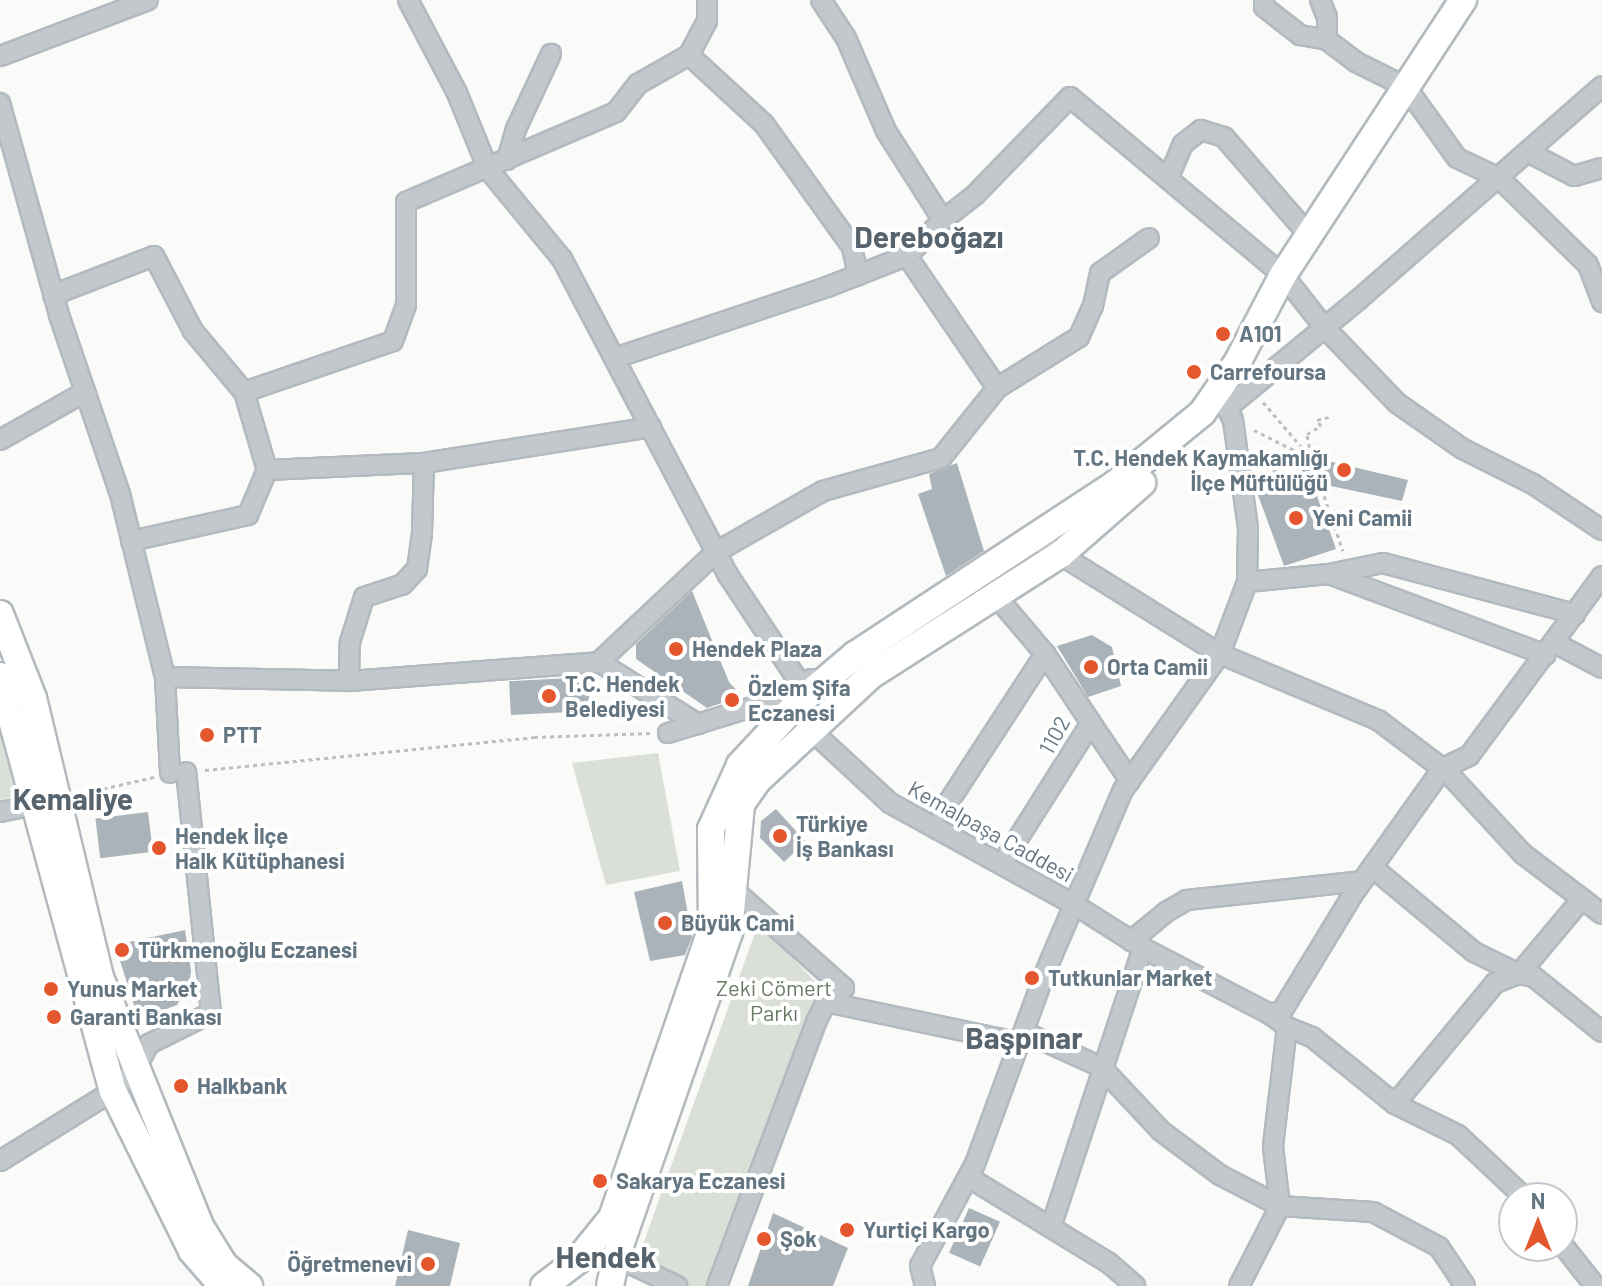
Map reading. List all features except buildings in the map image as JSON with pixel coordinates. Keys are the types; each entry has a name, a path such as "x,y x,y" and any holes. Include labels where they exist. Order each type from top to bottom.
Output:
{"main road":[{"path":"610,1286 616,1257 685,1068 729,932 741,804 757,781 871,675 1061,554 1221,414 1237,363 1283,275 1463,0"},
{"path":"544,1286 578,1260 612,1218 712,927 711,829 740,765 798,703 855,655 1221,414"},
{"path":"0,614 33,698 45,802 113,1091 192,1251 223,1286"},
{"path":"0,676 45,802 100,977 135,1070 200,1226 224,1265 249,1286"},
{"path":"612,1218 616,1257"},
{"path":"571,1286 616,1257"}],"street":[{"path":"0,56 148,0"},
{"path":"408,0 457,93 488,169 562,259 716,552 801,685"},
{"path":"244,392 393,341 406,305 406,202 616,112 638,84 689,55 707,21 707,0"},
{"path":"821,0 846,38 886,131 943,220"},
{"path":"1264,0 1264,7 1300,35 1327,40 1356,62 1406,87 1457,158 1499,178 1588,265 1602,302"},
{"path":"1320,0 1327,17 1327,40"},
{"path":"507,160 516,129 551,54"},
{"path":"689,55 764,124 780,144 852,247 858,275"},
{"path":"925,1286 920,1266 968,1177 1123,790 1220,654 1247,582 1248,528 1242,483 1221,414 1249,387 1325,328 1602,86"},
{"path":"615,358 907,256 943,220 974,196 1070,97 1283,275 1325,328 1397,403 1463,449 1533,484 1602,530"},
{"path":"0,103 53,295 120,494 165,677 211,1013 149,1044 135,1070 113,1091 0,1161"},
{"path":"1168,179 1183,144 1201,130 1224,137 1309,235"},
{"path":"1528,152 1574,176 1602,168"},
{"path":"599,662 716,552 823,491 941,458 997,388 1079,337 1093,306 1100,273 1149,238"},
{"path":"53,295 154,256 193,331 244,392 267,470 248,515 131,541"},
{"path":"907,256 997,388"},
{"path":"0,440 85,392"},
{"path":"267,470 424,463 651,427"},
{"path":"349,681 350,642 364,597 402,585 417,569 422,533 424,463"},
{"path":"1035,539 1220,654 1378,720 1443,768 1523,854 1602,914"},
{"path":"1247,582 1329,574 1383,563 1575,614"},
{"path":"1329,574 1602,668"},
{"path":"1270,1014 1282,1011 1366,874 1443,768 1469,756 1602,576"},
{"name":"1102","path":"996,596 1045,654 1091,723 1002,864"},
{"path":"942,812 1045,654"},
{"path":"668,733 772,701 855,655"},
{"path":"165,677 349,681 599,662 698,724"},
{"path":"1091,723 1130,781"},
{"name":"Kemalpaşa Caddesi","path":"813,732 890,803 1075,905 1137,944 1270,1014 1287,1027 1312,1037 1395,1104 1458,1135 1508,1182"},
{"path":"0,812 45,802"},
{"path":"1051,1227 1137,944 1166,912 1187,900 1366,874 1474,952 1519,974 1534,977 1602,1032"},
{"path":"717,1286 764,1156 826,1002 844,988 733,883"},
{"path":"1395,1104 1495,983 1519,974 1582,899"},
{"path":"826,1002 1022,1038 1101,1067 1161,1131 1220,1175 1280,1206 1373,1212 1439,1247 1465,1286"},
{"path":"1239,1286 1280,1206 1273,1147 1287,1027"},
{"path":"968,1177 1109,1263 1135,1286"},
{"path":"616,1257 677,1286"},
{"path":"1576,1262 1595,1286"}],"path":[{"path":"1249,387 1311,458"},
{"path":"1221,414 1311,458"},
{"path":"1329,417 1317,420 1321,426 1307,434 1311,458 1350,570"},
{"path":"1242,483 1311,458"},
{"path":"45,802 178,773 534,737 668,733"}],"green space":[{"path":"0,717 22,795 0,800"},
{"path":"658,753 680,871 606,885 572,763"},
{"name":"Zeki Cömert Parkı","path":"759,922 821,988 708,1286 683,1286 637,1261"}],"place":[{"name":"A101","path":"1223,334"},
{"name":"Carrefoursa","path":"1194,372"},
{"name":"T.C. Hendek Kaymakamlığı İlçe Müftülüğü","path":"1344,470"},
{"name":"Yeni Camii","path":"1296,518"},
{"name":"Hendek Plaza","path":"676,649"},
{"name":"Orta Camii","path":"1091,667"},
{"name":"T.C. Hendek Belediyesi","path":"549,696"},
{"name":"Özlem Şifa Eczanesi","path":"732,700"},
{"name":"PTT","path":"207,735"},
{"name":"Türkiye İş Bankası","path":"780,836"},
{"name":"Hendek İlçe Halk Kütüphanesi","path":"159,848"},
{"name":"Büyük Cami","path":"665,923"},
{"name":"Türkmenoğlu Eczanesi","path":"122,950"},
{"name":"Tutkunlar Market","path":"1032,978"},
{"name":"Yunus Market","path":"51,989"},
{"name":"Garanti Bankası","path":"54,1017"},
{"name":"Halkbank","path":"181,1086"},
{"name":"Sakarya Eczanesi","path":"600,1181"},
{"name":"Yurtiçi Kargo","path":"847,1230"},
{"name":"Şok","path":"764,1239"},
{"name":"Öğretmenevi","path":"428,1264"}],"district":[{"name":"Dereboğazı","path":"929,236"},
{"name":"Kemaliye","path":"73,798"},
{"name":"Başpınar","path":"1024,1037"},
{"name":"Hendek","path":"606,1256"}]}
